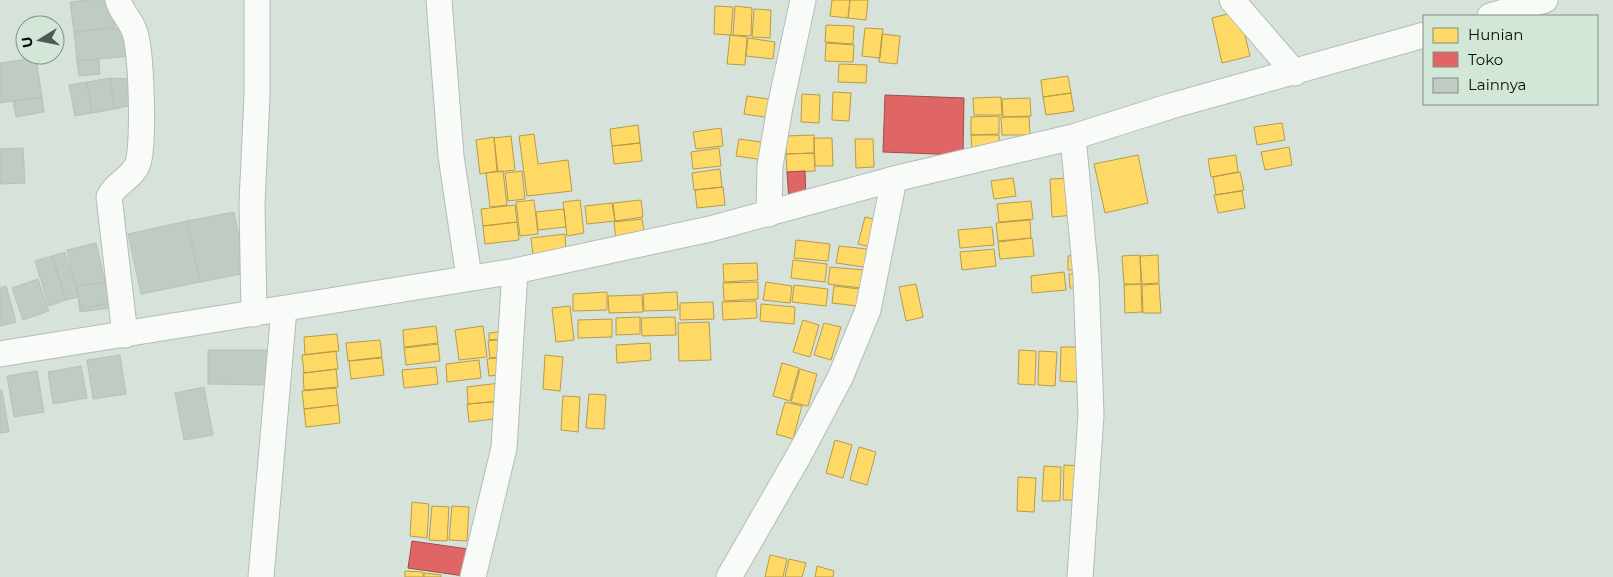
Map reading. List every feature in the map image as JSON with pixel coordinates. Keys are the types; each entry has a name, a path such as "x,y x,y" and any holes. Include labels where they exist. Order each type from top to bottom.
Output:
{"street":[{"path":"118,0 135,31 142,87 139,162 129,176 112,189 109,197 125,335"},
{"path":"254,314 252,203 258,95 257,0"},
{"path":"440,0 451,156 469,277"},
{"path":"769,214 770,166 780,107 803,0"},
{"path":"1232,0 1295,73"},
{"path":"1493,15 1545,0"},
{"path":"0,354 515,270 769,214 894,179 1073,137 1171,106 1295,73 1423,35"},
{"path":"1073,137 1086,277 1091,415 1080,577"},
{"path":"729,577 835,387 868,310 894,179"},
{"path":"473,577 504,448 515,270"},
{"path":"261,577 284,309"}],"building: Hunian":[{"path":"832,0 850,0 848,18 830,16"},
{"path":"850,0 868,0 866,20 848,18"},
{"path":"715,6 733,7 731,35 714,34"},
{"path":"735,6 752,8 751,36 733,35"},
{"path":"754,9 771,10 770,38 752,37"},
{"path":"1239,11 1250,56 1222,63 1212,18"},
{"path":"826,25 854,26 853,44 825,42"},
{"path":"865,28 883,29 880,58 862,56"},
{"path":"882,34 900,36 897,64 879,62"},
{"path":"730,35 747,37 745,65 727,64"},
{"path":"748,38 775,42 773,59 746,56"},
{"path":"826,43 854,45 853,62 825,61"},
{"path":"839,64 867,65 866,83 838,82"},
{"path":"1068,76 1071,93 1043,97 1041,80"},
{"path":"833,92 851,93 849,121 832,120"},
{"path":"1071,93 1074,111 1046,115 1043,97"},
{"path":"802,94 820,95 819,123 801,122"},
{"path":"747,96 775,100 772,118 744,114"},
{"path":"1001,97 1002,115 974,115 973,98"},
{"path":"1030,98 1031,116 1003,117 1002,99"},
{"path":"999,116 999,134 971,135 971,117"},
{"path":"1001,117 1029,117 1030,135 1002,135"},
{"path":"1282,123 1285,140 1257,145 1254,127"},
{"path":"638,125 640,143 612,146 610,129"},
{"path":"721,128 723,146 696,149 693,132"},
{"path":"534,134 538,164 568,160 572,191 527,196 519,136"},
{"path":"814,135 814,153 786,154 786,136"},
{"path":"971,135 999,135 1000,152 972,152"},
{"path":"511,136 515,170 498,172 494,138"},
{"path":"494,137 497,171 480,174 476,140"},
{"path":"814,138 832,138 833,166 815,166"},
{"path":"739,139 767,143 764,160 736,156"},
{"path":"855,139 873,139 874,167 856,168"},
{"path":"640,143 642,161 614,164 612,146"},
{"path":"1289,147 1292,165 1265,170 1261,152"},
{"path":"719,148 721,166 693,169 691,152"},
{"path":"814,153 815,171 787,172 786,154"},
{"path":"1138,155 1148,203 1105,213 1094,164"},
{"path":"1236,155 1238,172 1211,177 1208,159"},
{"path":"720,169 722,187 694,190 692,173"},
{"path":"503,171 507,205 490,207 486,173"},
{"path":"522,171 525,199 508,201 505,173"},
{"path":"1240,172 1244,190 1216,195 1213,177"},
{"path":"1013,178 1016,196 994,199 991,181"},
{"path":"1072,178 1074,215 1052,217 1050,179"},
{"path":"723,187 725,205 697,208 695,190"},
{"path":"1242,191 1245,208 1218,213 1214,195"},
{"path":"534,200 538,234 520,236 516,202"},
{"path":"580,200 584,233 567,236 563,202"},
{"path":"641,200 643,217 615,221 613,203"},
{"path":"1031,201 1033,219 999,222 997,204"},
{"path":"612,203 615,221 587,224 585,206"},
{"path":"515,205 517,222 483,226 481,209"},
{"path":"564,209 566,227 538,230 536,212"},
{"path":"865,217 882,221 876,248 858,244"},
{"path":"642,219 645,236 616,240 614,222"},
{"path":"1030,220 1031,238 998,241 996,223"},
{"path":"517,222 519,240 485,244 483,226"},
{"path":"992,227 994,245 960,248 958,230"},
{"path":"565,234 566,252 533,255 531,238"},
{"path":"1032,238 1034,256 1000,259 998,242"},
{"path":"796,240 830,244 828,261 794,258"},
{"path":"839,246 867,249 864,267 836,263"},
{"path":"994,249 996,266 962,270 960,252"},
{"path":"1080,255 1080,270 1068,270 1068,256"},
{"path":"1140,255 1141,284 1124,284 1122,256"},
{"path":"1158,255 1159,283 1142,284 1140,256"},
{"path":"793,260 827,264 825,282 791,278"},
{"path":"757,263 758,280 724,282 723,264"},
{"path":"830,267 864,270 861,288 828,284"},
{"path":"1064,272 1066,290 1032,293 1031,276"},
{"path":"1069,274 1081,274 1082,288 1070,288"},
{"path":"758,282 758,299 724,301 723,283"},
{"path":"766,282 792,286 790,303 763,300"},
{"path":"916,284 923,317 906,321 899,287"},
{"path":"1141,284 1142,312 1125,313 1124,285"},
{"path":"1159,284 1161,313 1143,313 1142,285"},
{"path":"794,285 828,289 826,306 792,302"},
{"path":"834,286 868,290 866,307 832,303"},
{"path":"607,292 607,310 573,311 573,294"},
{"path":"677,292 678,310 644,311 643,294"},
{"path":"642,295 643,312 609,313 608,296"},
{"path":"756,301 757,318 723,320 722,302"},
{"path":"713,302 714,319 680,320 680,303"},
{"path":"761,304 795,307 794,324 760,321"},
{"path":"570,306 574,340 556,342 552,308"},
{"path":"640,317 640,334 616,335 616,318"},
{"path":"675,317 676,335 642,336 641,318"},
{"path":"612,319 612,337 578,338 578,320"},
{"path":"803,320 819,325 810,357 793,352"},
{"path":"709,322 711,360 679,361 678,323"},
{"path":"824,323 841,327 831,360 814,355"},
{"path":"436,326 438,343 404,347 403,330"},
{"path":"483,326 487,357 459,360 455,330"},
{"path":"507,331 508,338 489,340 489,333"},
{"path":"337,334 339,351 305,355 304,337"},
{"path":"507,339 508,356 490,358 488,341"},
{"path":"380,340 382,357 348,361 346,343"},
{"path":"650,343 651,360 617,363 616,345"},
{"path":"438,344 440,361 406,365 404,348"},
{"path":"1061,347 1079,347 1078,382 1060,381"},
{"path":"1019,350 1036,351 1035,385 1018,384"},
{"path":"336,351 338,369 304,373 302,355"},
{"path":"1039,351 1057,352 1055,386 1038,385"},
{"path":"545,355 563,357 560,391 543,389"},
{"path":"506,357 508,374 489,376 487,359"},
{"path":"382,358 384,375 351,379 349,361"},
{"path":"479,360 481,378 447,382 446,364"},
{"path":"782,363 799,368 790,401 773,396"},
{"path":"436,367 438,384 404,388 402,370"},
{"path":"336,369 338,387 304,390 303,373"},
{"path":"800,369 817,374 808,406 791,402"},
{"path":"500,383 502,401 468,404 467,387"},
{"path":"336,388 338,405 304,409 302,391"},
{"path":"589,394 606,395 604,429 586,428"},
{"path":"563,396 580,397 578,432 561,430"},
{"path":"501,401 503,418 469,422 467,404"},
{"path":"785,402 802,406 793,439 776,434"},
{"path":"338,405 340,423 306,427 304,409"},
{"path":"835,440 852,445 843,478 826,473"},
{"path":"859,447 876,452 867,485 850,480"},
{"path":"1064,465 1082,466 1080,500 1063,500"},
{"path":"1044,466 1061,467 1060,501 1042,501"},
{"path":"1018,477 1036,478 1034,512 1017,511"},
{"path":"412,502 429,504 427,538 410,536"},
{"path":"432,506 449,507 447,541 429,540"},
{"path":"452,506 469,507 467,541 449,540"},
{"path":"770,555 787,559 783,577 765,577"},
{"path":"789,559 806,563 802,577 785,577"},
{"path":"817,566 834,571 833,577 815,577"},
{"path":"405,571 423,572 423,577 405,577"},
{"path":"424,573 441,575 441,577 424,577"}],"building: Toko":[{"path":"885,95 964,98 963,155 883,152"},
{"path":"805,171 806,200 789,201 787,172"},
{"path":"412,541 468,549 464,576 408,568"}],"building: Lainnya":[{"path":"111,0 115,27 74,32 70,2"},
{"path":"128,27 131,56 77,61 74,32"},
{"path":"99,59 100,74 79,76 77,61"},
{"path":"15,61 15,65 37,65 42,97 0,103 0,63"},
{"path":"110,78 130,79 136,104 115,109"},
{"path":"110,78 115,109 92,113 87,82"},
{"path":"87,82 92,113 75,116 69,85"},
{"path":"42,97 44,112 16,117 13,101"},
{"path":"23,148 25,183 0,184 0,149"},
{"path":"234,212 246,273 200,282 187,221"},
{"path":"187,221 200,282 141,294 128,234"},
{"path":"96,243 110,302 81,309 67,250"},
{"path":"65,252 79,297 66,300 52,256"},
{"path":"52,256 66,300 49,306 35,261"},
{"path":"38,279 49,311 23,320 12,288"},
{"path":"113,281 117,307 80,312 77,286"},
{"path":"6,286 16,322 0,326 0,288"},
{"path":"208,350 268,350 268,385 208,384"},
{"path":"120,355 126,394 93,399 87,360"},
{"path":"81,366 87,398 53,404 48,372"},
{"path":"37,371 44,412 14,417 7,376"},
{"path":"204,387 213,435 184,440 175,393"},
{"path":"0,390 2,390 9,432 0,433"}]}
